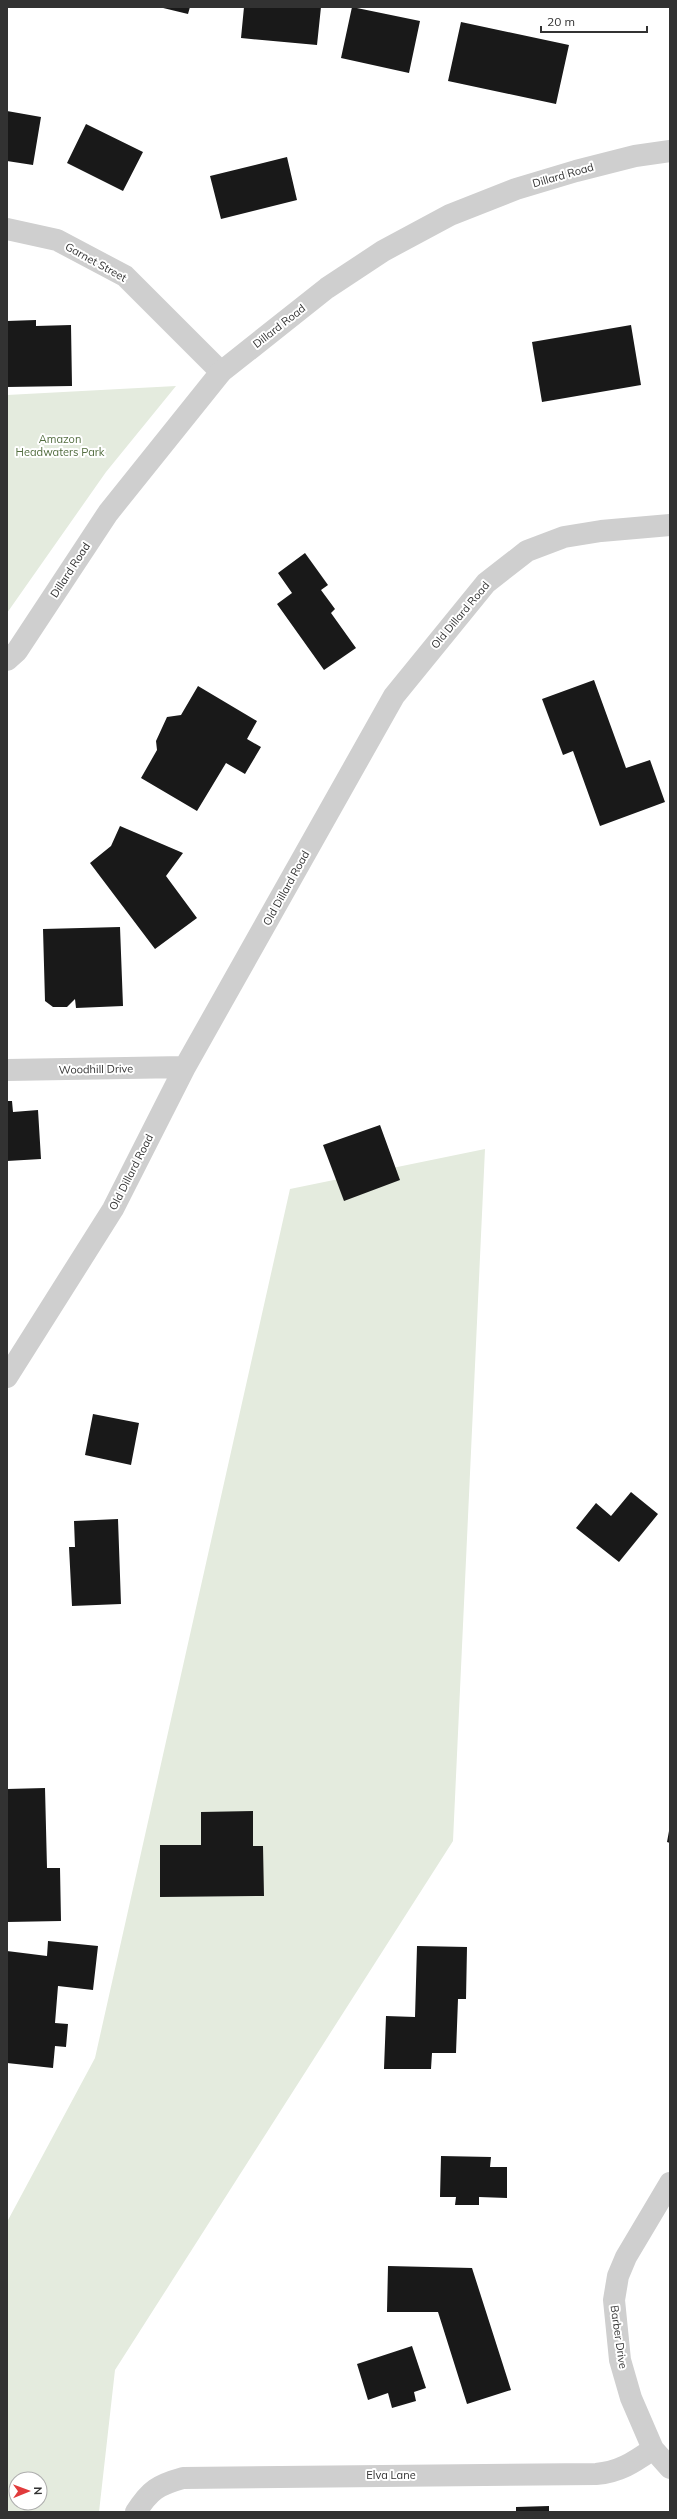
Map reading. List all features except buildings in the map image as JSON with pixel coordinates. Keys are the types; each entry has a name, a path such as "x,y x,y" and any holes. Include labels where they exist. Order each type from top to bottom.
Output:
{"street":[{"name":"Dillard Road","path":"7,660 17,651 108,513 221,372 327,288 383,251 450,215 516,189 576,171 635,156 670,151"},
{"name":"Garnet Street","path":"7,229 57,240 125,276 221,372"},
{"name":"Old Dillard Road","path":"7,1377 113,1209 185,1067 394,696 486,582 527,551 564,537 601,531 670,525"},
{"name":"Woodhill Drive","path":"7,1070 185,1067"},
{"name":"Barber Drive","path":"670,2183 626,2256 618,2276 614,2300 620,2360 631,2398 653,2449 670,2468"},
{"name":"Elva Lane","path":"136,2512 149,2493 164,2484 183,2478 613,2473 627,2467 653,2449"}],"green space":[{"name":"Amazon Headwaters Park","path":"176,386 106,472 7,613 7,395"},
{"path":"485,1149 453,1841 115,2370 99,2512 7,2512 7,2222 95,2058 290,1189"}]}
